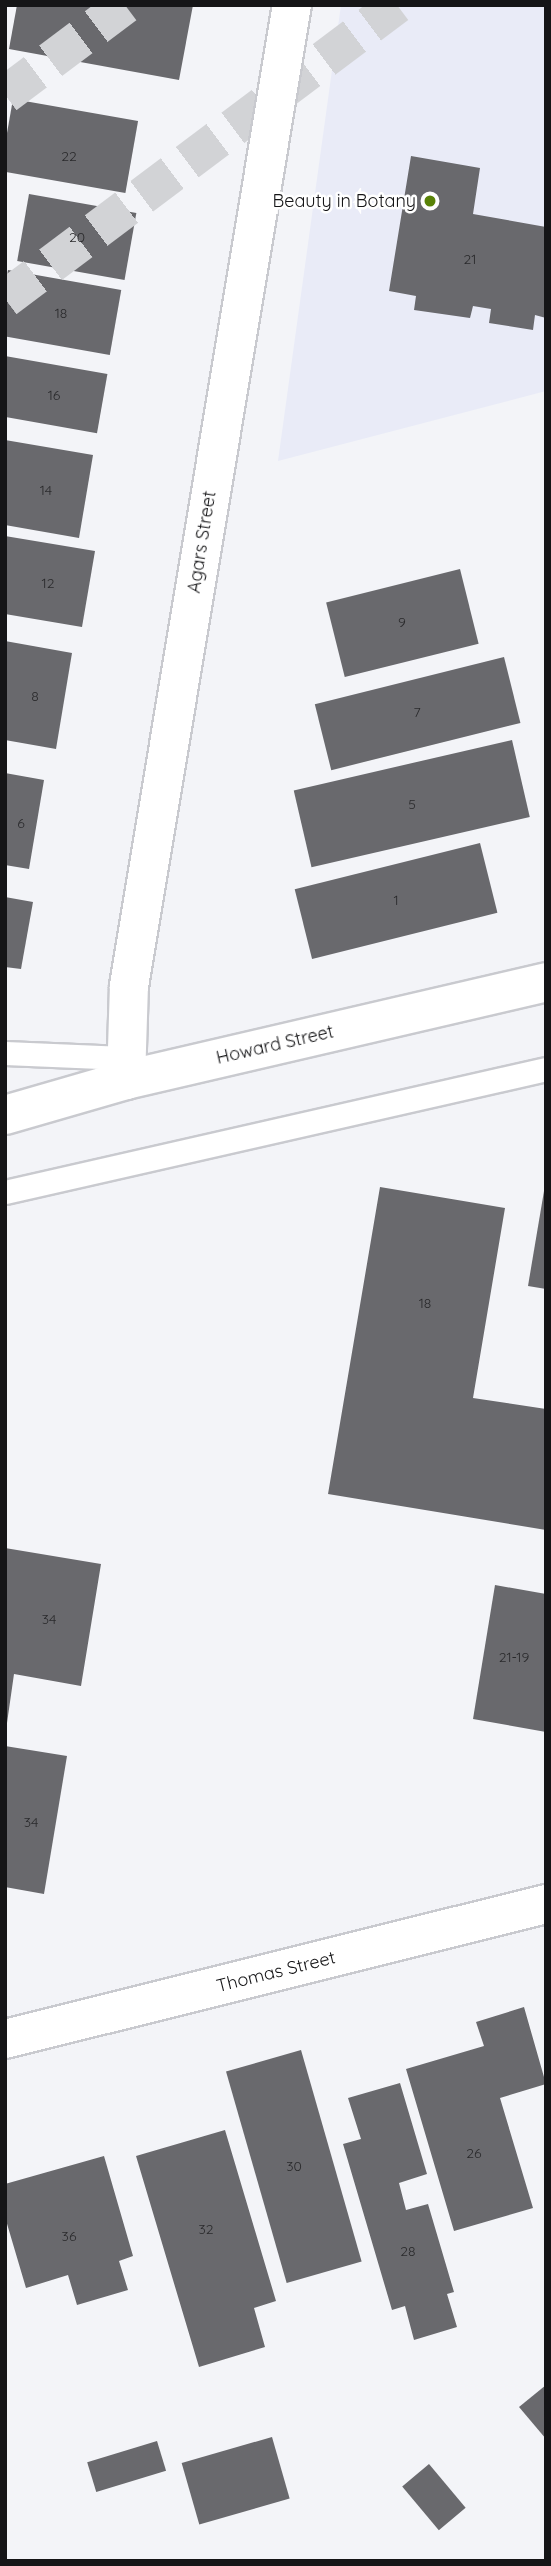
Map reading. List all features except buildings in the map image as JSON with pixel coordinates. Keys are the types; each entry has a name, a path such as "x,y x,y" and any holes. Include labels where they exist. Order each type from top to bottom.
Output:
{"street":[{"name":"Agars Street","path":"125,1069 130,975 292,5"},
{"name":"Howard Street","path":"5,1115 125,1069 546,982"},
{"name":"Thomas Street","path":"5,2039 546,1904"}],"lane":[{"path":"5,1053 125,1069"},
{"path":"5,1192 546,1069"}],"shaded area":[{"path":"341,5 546,5 546,391 278,461"}],"tunnel":[{"path":"5,95 125,5"},
{"path":"5,299 397,5"}],"place":[{"name":"Beauty in Botany","path":"430,201"}]}
